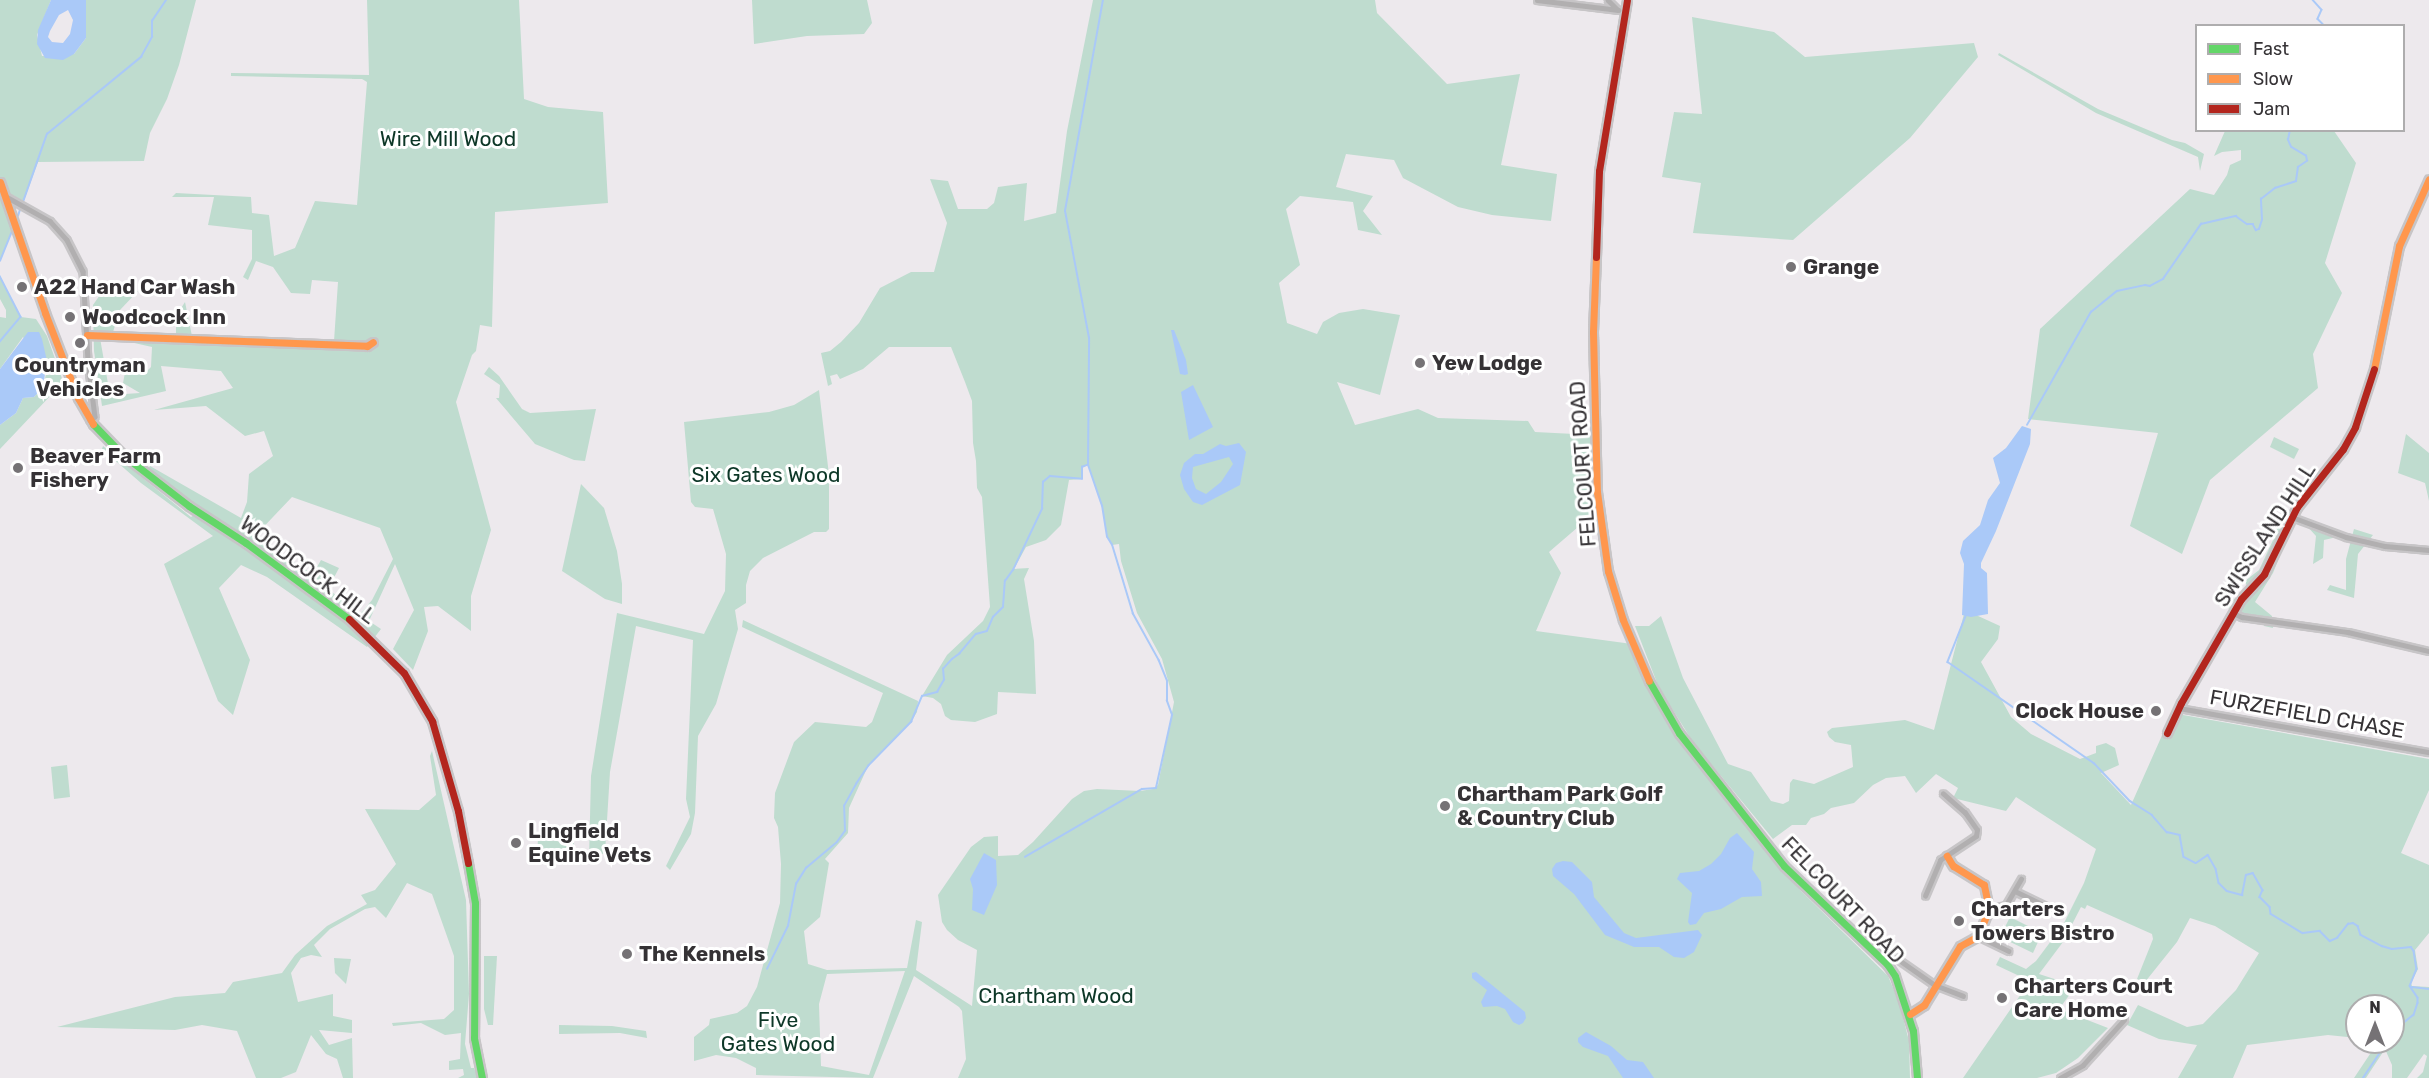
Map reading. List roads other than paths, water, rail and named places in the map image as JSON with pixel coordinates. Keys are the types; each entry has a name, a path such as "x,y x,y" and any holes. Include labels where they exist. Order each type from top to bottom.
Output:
{"main road":[{"name":"FELCOURT ROAD","path":"1627,0 1622,10 1599,171 1593,332 1597,492 1604,545 1615,596 1646,676 1679,733 1784,866 1887,964 1910,1014 1915,1041 1917,1078"},
{"name":"SWISSLAND HILL","path":"2167,733 2233,612 2241,599 2264,574 2292,517 2343,449 2355,426 2369,388 2387,312 2399,246 2429,179"},
{"name":"WOODCOCK HILL","path":"0,182 45,313 78,398 90,420 123,455 179,499 246,543 360,627 404,673 432,721 458,811 475,903 474,1038 482,1078"},
{"path":"87,335 367,346 373,342"},
{"path":"1910,1014 1924,1005 1960,946 1978,936 1989,909 1984,885 1953,866 1947,856"}],"street":[{"path":"1537,0 1622,10"},
{"path":"1608,0 1622,10"},
{"path":"6,196 50,221 68,240 83,271 95,417 90,420"},
{"path":"2292,517 2346,537 2385,546 2429,550"},
{"path":"2233,612 2242,617 2348,632 2429,651"},
{"name":"FURZEFIELD CHASE","path":"2179,708 2429,752"},
{"path":"1925,896 1940,860 1976,836 1977,831 1965,813 1943,794"},
{"path":"1989,909 2006,905 2021,879"},
{"path":"2015,891 2056,911"},
{"path":"1978,936 2009,951"},
{"path":"1895,957 1935,985 1963,996"},
{"path":"2060,1078 2083,1065 2124,1020"}],"water":[{"path":"51,0 86,0 86,38 74,54 63,60 45,58 37,44 38,30","holes":["68,10 73,20 70,34 63,43 52,42 48,37 59,15"]},
{"path":"1171,330 1174,330 1186,360 1188,374 1180,374"},
{"path":"28,332 39,332 42,339 47,361 43,387 34,397 23,398 16,413 0,425 0,369"},
{"path":"1193,385 1213,427 1189,440 1181,392"},
{"path":"2022,426 2031,429 2030,444 1981,563 1981,568 1987,573 1988,614 1971,617 1962,615 1964,564 1960,553 1963,541 1980,525 1988,500 2000,483 1993,458 2006,448"},
{"path":"1239,443 1246,452 1240,485 1202,505 1193,502 1184,489 1180,475 1184,463 1195,454 1203,454 1220,444 1226,446","holes":["1229,457 1233,464 1221,482 1206,494 1196,489 1192,478 1193,467"]},
{"path":"1737,833 1754,852 1752,869 1761,882 1762,896 1742,897 1721,909 1704,913 1696,924 1690,925 1688,922 1692,893 1677,879 1680,873 1699,871 1711,864 1721,854 1730,838"},
{"path":"984,853 996,860 997,885 984,915 972,910 973,889 970,879"},
{"path":"1572,862 1592,882 1594,897 1624,933 1636,938 1698,930 1702,935 1694,952 1684,958 1674,957 1659,947 1634,947 1605,935 1574,894 1553,876 1552,869 1556,863"},
{"path":"1476,972 1525,1012 1526,1018 1523,1023 1519,1025 1513,1022 1505,1009 1497,1006 1483,1007 1481,1002 1487,990 1472,978 1472,973"},
{"path":"1586,1032 1611,1046 1627,1060 1643,1062 1654,1078 1623,1078 1608,1056 1583,1047 1578,1042 1578,1038"}],"waterway":[{"path":"23,202 47,134 141,57 152,37 152,21 166,0"},
{"path":"1025,857 1142,789 1156,788 1172,715 1167,701 1167,681 1159,661 1133,614 1112,545 1107,537 1102,506 1088,465 1089,338 1065,211 1103,0"},
{"path":"2313,0 2322,10 2318,19 2323,24"},
{"path":"2027,425 2091,312 2117,291 2150,286 2163,279 2201,224 2236,216 2247,224 2253,224 2256,230 2259,229 2262,220 2261,199 2275,188 2296,181 2298,167 2307,161 2306,156 2291,147 2288,140 2290,132"},
{"path":"18,216 20,210"},
{"path":"0,261 12,232"},
{"path":"0,276 21,317 0,342"},
{"path":"767,969 788,926 796,884 806,868 837,842 845,831 844,806 856,784 868,766 911,722 922,696 937,692 944,680 943,669 976,634 987,631 993,617 1003,607 1005,581 1013,570 1042,509 1043,482 1050,476 1082,479 1082,467 1087,465"},
{"path":"1967,614 1948,662 2094,763 2130,801 2152,815 2167,832 2180,835 2184,857 2196,863 2208,855 2216,869 2219,883 2227,891 2242,895 2246,875 2253,873 2263,890 2260,897 2270,907 2271,914 2303,933 2320,931 2330,941 2337,938 2348,924 2353,923 2358,926 2361,935 2382,946 2392,949 2411,947 2414,951 2417,969 2410,986 2418,998 2418,1003 2414,1015 2405,1022"},
{"path":"2412,987 2429,989"},
{"path":"2363,1078 2379,1054"}],"place":[{"name":"Grange","path":"1791,267"},
{"name":"A22 Hand Car Wash","path":"22,287"},
{"name":"Woodcock Inn","path":"70,317"},
{"name":"Countryman Vehicles","path":"80,343"},
{"name":"Yew Lodge","path":"1420,363"},
{"name":"Beaver Farm Fishery","path":"18,468"},
{"name":"Clock House","path":"2156,711"},
{"name":"Chartham Park Golf & Country Club","path":"1445,806"},
{"name":"Lingfield Equine Vets","path":"516,843"},
{"name":"Charters Towers Bistro","path":"1959,921"},
{"name":"The Kennels","path":"627,954"},
{"name":"Charters Court Care Home","path":"2002,998"}],"park label":[{"name":"Wire Mill Wood","path":"448,139"},
{"name":"Six Gates Wood","path":"766,475"},
{"name":"Chartham Wood","path":"1056,996"},
{"name":"Five Gates Wood","path":"778,1032"}]}
